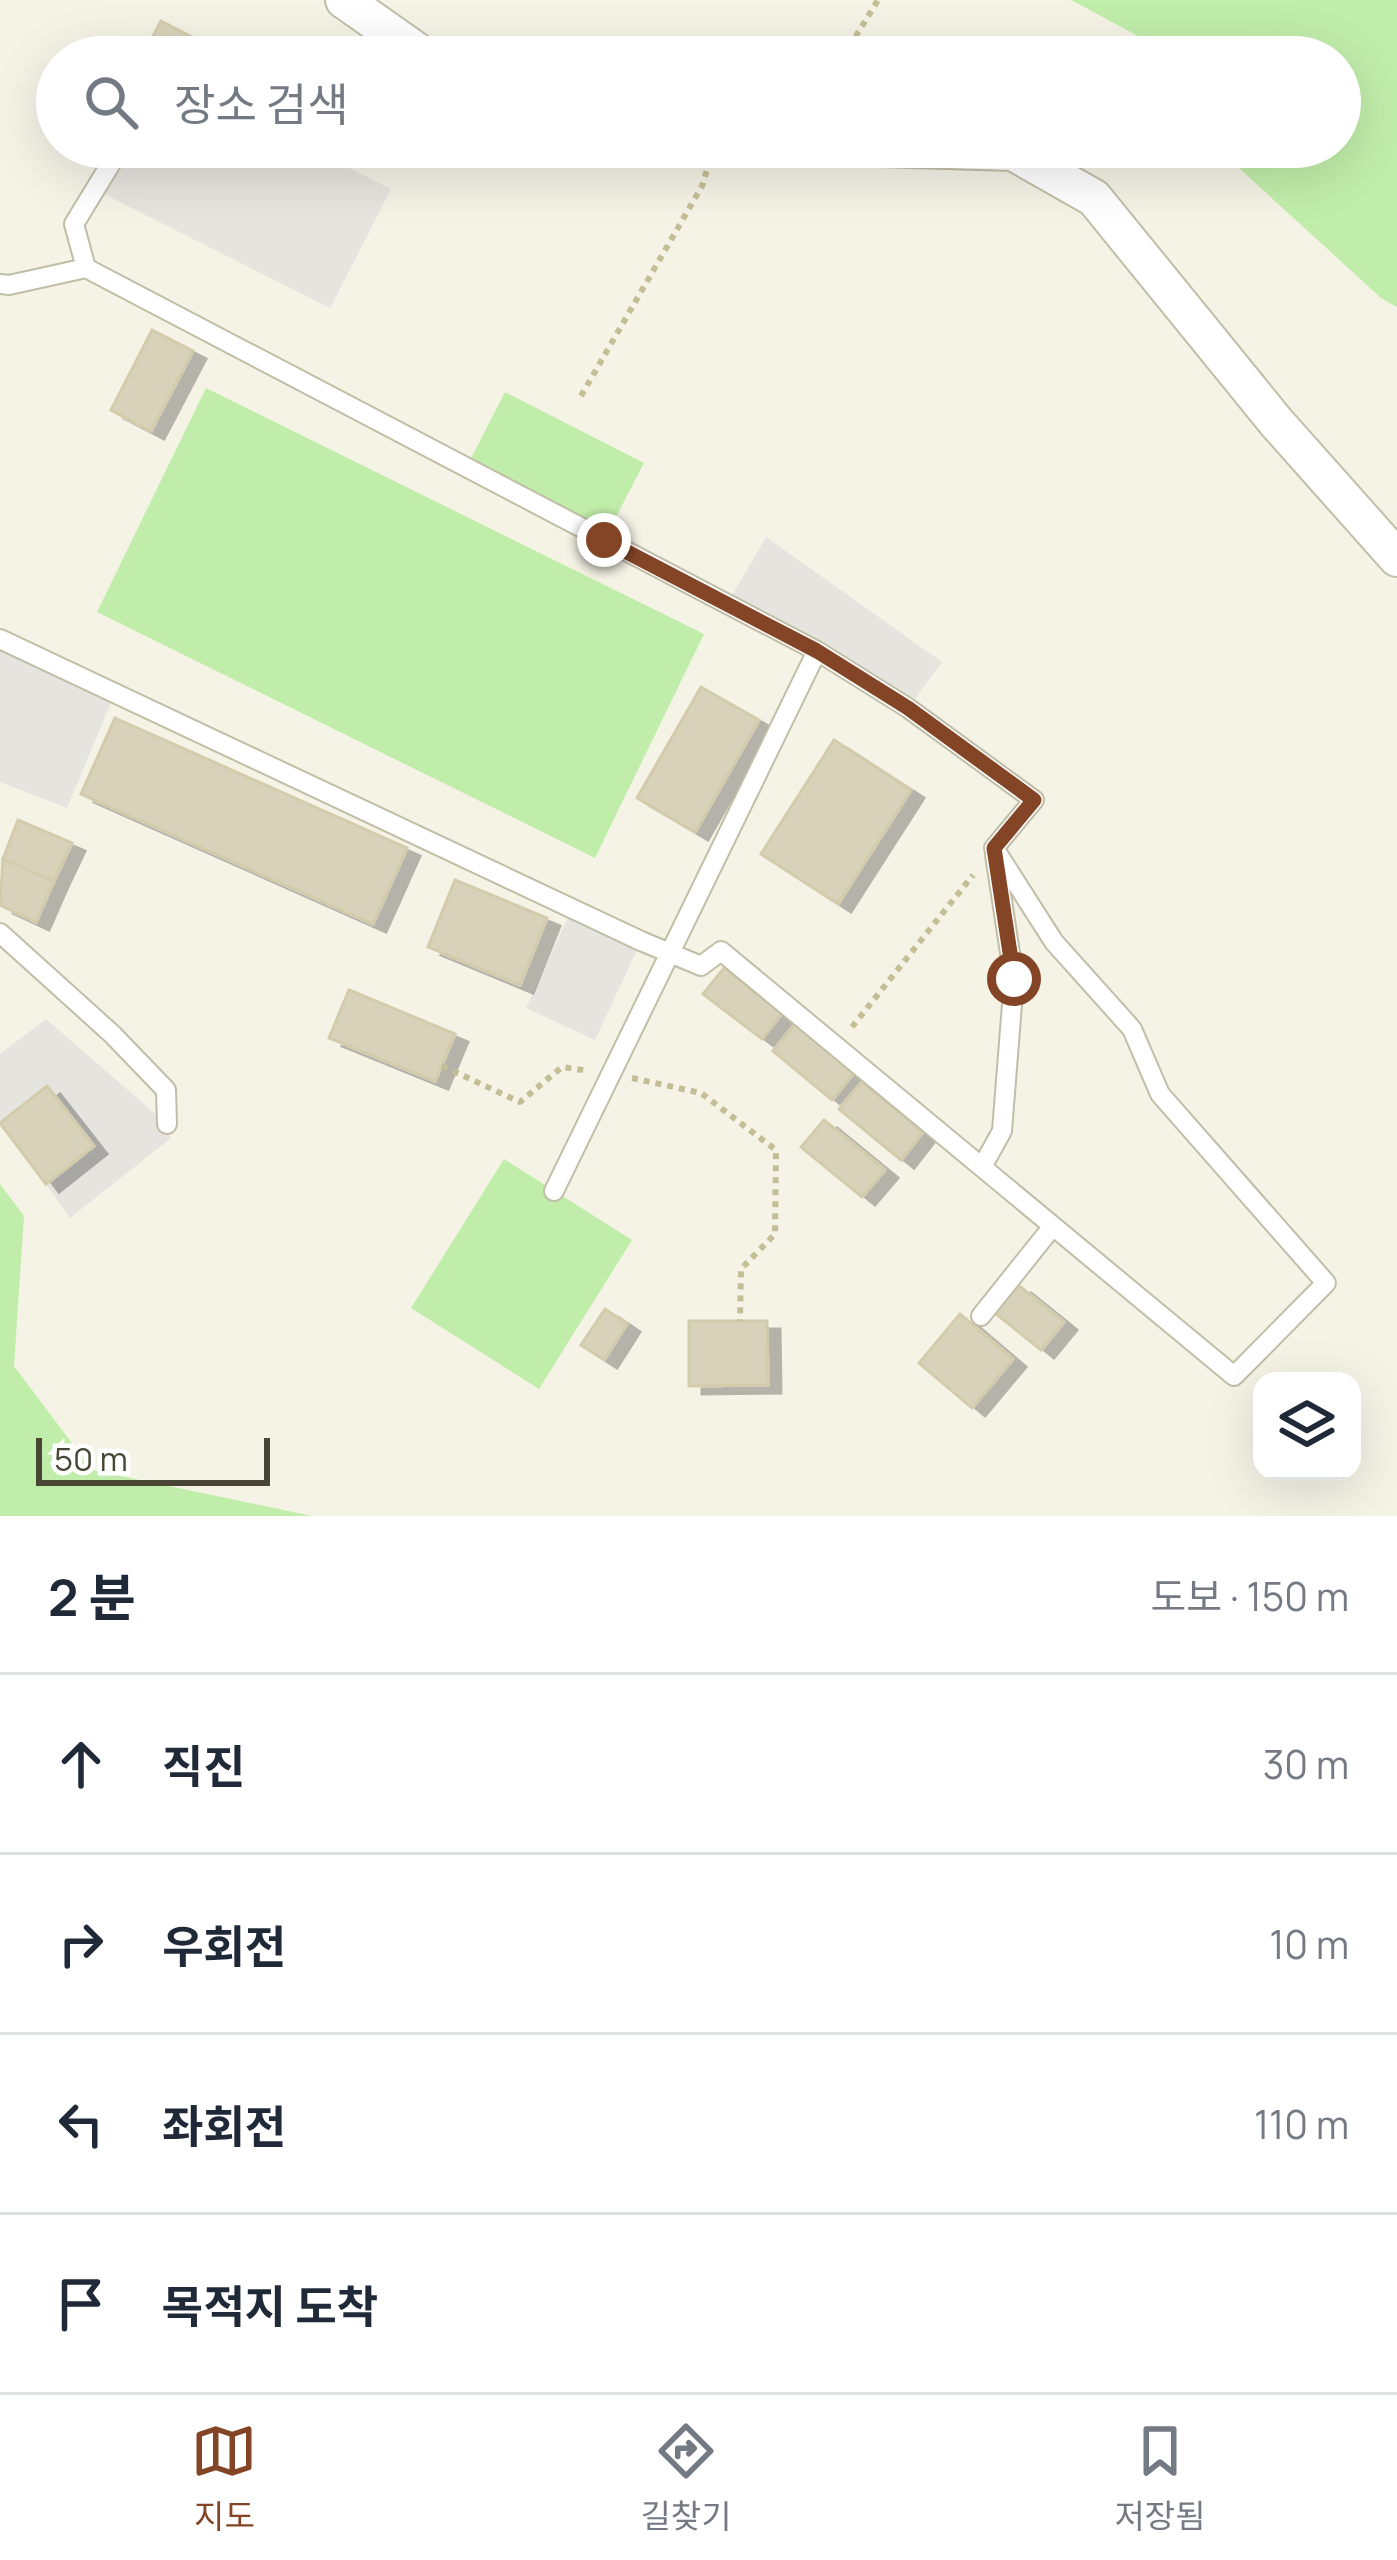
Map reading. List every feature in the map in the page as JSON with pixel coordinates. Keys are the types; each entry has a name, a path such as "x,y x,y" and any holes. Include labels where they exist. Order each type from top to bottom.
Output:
{"street":[{"path":"344,0 395,36"},
{"path":"1041,168 1094,198 1276,422 1397,558"}],"lane":[{"path":"86,268 74,224 108,168"},
{"path":"0,284 86,268 817,651 908,708 1034,800 994,848 1014,979 1003,1131 982,1167"},
{"path":"0,639 671,954 700,966 722,951 1234,1376 1326,1283 1160,1094 1132,1029 1054,942 994,848"},
{"path":"554,1191 817,651"},
{"path":"0,934 112,1034 166,1090 167,1124"},
{"path":"981,1316 1053,1226"}],"path":[{"path":"856,36 878,0"},
{"path":"581,396 702,186 707,168"},
{"path":"852,1027 994,848"},
{"path":"442,1066 520,1102 562,1067 701,1093 776,1150 775,1234 741,1269 740,1321"}],"green space":[{"path":"1071,0 1397,0 1397,307 1381,298 1239,168 1361,168 1361,36 1138,36"},
{"path":"206,388 704,634 595,858 97,612"},
{"path":"505,392 644,463 604,540 466,468"},
{"path":"504,1159 632,1240 539,1389 411,1308"},
{"path":"0,1184 24,1216 14,1366 92,1470 312,1516 0,1516"}],"shaded area":[{"path":"110,168 350,168 391,189 330,308 98,191"},
{"path":"766,537 942,662 908,708 727,604"},
{"path":"0,639 115,693 67,808 0,782"},
{"path":"572,909 641,941 595,1040 526,1008"},
{"path":"46,1019 167,1124 171,1138 70,1218 46,1184 94,1145 47,1087 0,1123 0,1054"}],"building":[{"path":"161,21 190,36 153,36"},
{"path":"152,330 193,351 151,431 111,410"},
{"path":"701,687 759,720 695,832 637,798"},
{"path":"115,718 407,848 373,924 81,794"},
{"path":"834,740 911,790 838,904 761,854"},
{"path":"18,820 72,843 54,881 3,859"},
{"path":"3,859 54,881 36,922 0,905"},
{"path":"455,880 547,918 520,985 428,947"},
{"path":"724,968 782,1013 762,1039 703,994"},
{"path":"349,990 455,1034 435,1081 329,1038"},
{"path":"795,1024 854,1073 832,1100 773,1051"},
{"path":"862,1082 923,1132 901,1160 839,1109"},
{"path":"47,1086 94,1146 46,1184 0,1123"},
{"path":"824,1120 885,1170 862,1197 801,1147"},
{"path":"1018,1285 1064,1322 1041,1350 995,1313"},
{"path":"605,1309 627,1324 604,1360 581,1345"},
{"path":"960,1314 1013,1359 972,1408 919,1363"},
{"path":"689,1321 767,1321 768,1385 689,1386"}],"route":[{"path":"604,540 817,651 908,708 1034,800 994,848 1014,979"}]}
